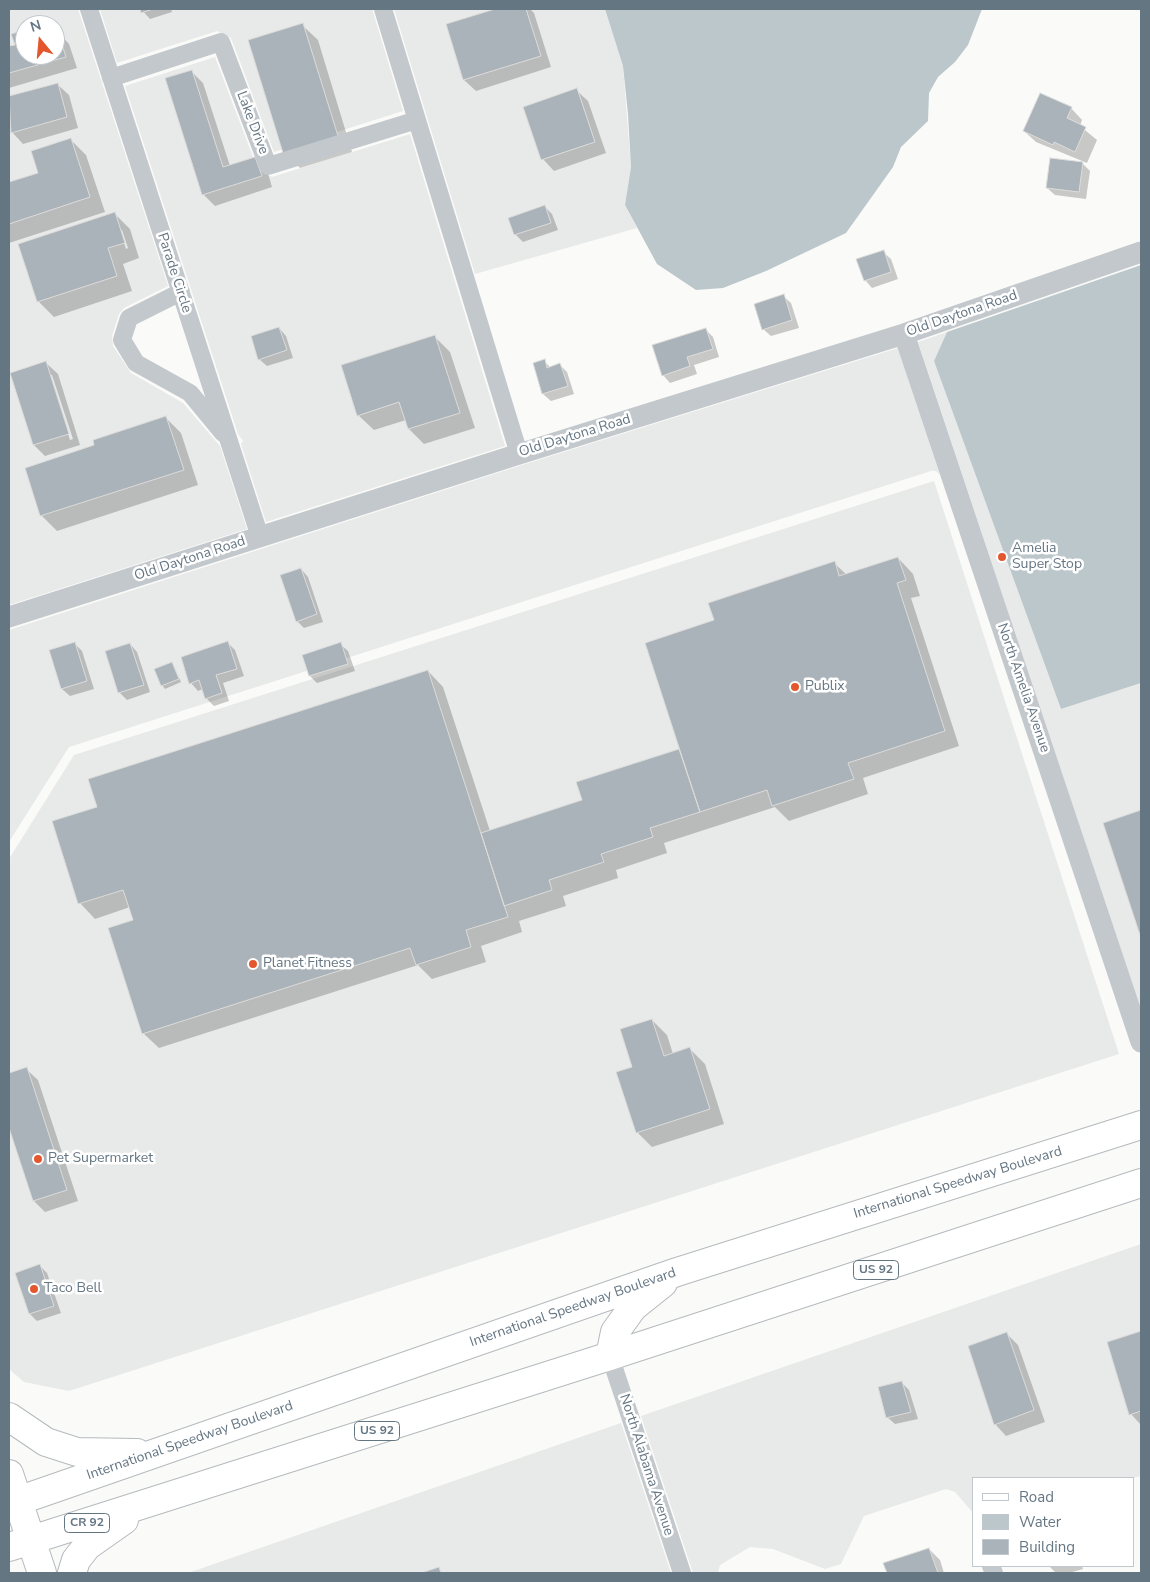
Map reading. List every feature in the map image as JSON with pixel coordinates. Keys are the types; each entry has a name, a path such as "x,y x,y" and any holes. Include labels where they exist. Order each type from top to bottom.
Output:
{"main road":[{"name":"International Speedway Boulevard","path":"13,1502 677,1272 1141,1125"},
{"name":"US 92","path":"72,1573 76,1560 87,1546 143,1506 1141,1183"},
{"path":"610,1356 615,1332 633,1307 677,1272"},
{"path":"9,1417 46,1442 77,1452 154,1454"},
{"path":"9,1474 20,1544 42,1573"},
{"name":"CR 92","path":"20,1544 143,1506"}],"street":[{"name":"Parade Circle","path":"89,9 260,537"},
{"path":"383,9 519,454"},
{"name":"Lake Drive","path":"111,78 221,42 268,166 417,120"},
{"name":"Old Daytona Road","path":"9,617 519,454 904,334 1141,252"},
{"path":"181,292 129,318 122,340 136,363 190,393 229,440"},
{"name":"North Amelia Avenue","path":"904,334 1141,1042"},
{"name":"North Alabama Avenue","path":"610,1356 682,1573"}],"shaded area":[{"path":"9,9 78,9 168,286 124,308 119,314 112,336 113,346 131,373 183,403 220,446 247,529 9,605"},
{"path":"100,9 372,9 403,111 274,152 231,38 217,31 117,63"},
{"path":"394,9 605,9 623,66 631,167 625,205 637,228 475,274"},
{"path":"215,57 258,170 272,177 410,134 505,446 266,522 241,444 243,441 238,434 125,86"},
{"path":"947,332 934,361 1061,709 1141,683 1141,1010 918,342"},
{"path":"898,348 940,475 936,471 931,471 69,747 9,842 9,630 522,465"},
{"path":"934,481 1119,1054 69,1391 24,1382 9,1369 9,859 74,755"},
{"path":"1141,1244 1141,1476 972,1477 972,1512 955,1492 946,1489 864,1516 841,1564 825,1569 773,1549 750,1547 720,1565 718,1573 693,1573 641,1416"},
{"path":"621,1423 671,1573 188,1573"}],"water":[{"path":"605,9 982,9 968,45 955,62 938,77 929,93 928,121 901,147 893,167 846,233 766,271 723,288 696,290 657,264 625,205 631,167 628,114 623,66"},
{"path":"1141,265 1141,683 1061,709 934,361 947,332"}],"building":[{"path":"140,9 153,9 141,13"},
{"path":"495,9 526,9 541,56 463,80 446,24"},
{"path":"303,23 338,136 283,153 248,40"},
{"path":"15,33 15,45 11,34"},
{"path":"15,45 15,65 38,65 9,73 9,46"},
{"path":"192,70 223,167 255,157 262,176 202,195 165,78"},
{"path":"58,83 67,117 11,133 9,96"},
{"path":"577,88 595,142 541,160 523,107"},
{"path":"1040,93 1072,107 1067,118 1086,127 1075,152 1054,142 1053,145 1023,131"},
{"path":"71,138 90,197 9,224 9,182 38,173 31,151"},
{"path":"1050,158 1083,162 1079,192 1046,188"},
{"path":"545,205 551,223 514,235 508,218"},
{"path":"115,212 125,243 108,248 117,276 37,302 18,244"},
{"path":"884,250 891,272 864,281 856,259"},
{"path":"784,294 792,320 762,330 754,304"},
{"path":"279,327 287,350 258,360 251,336"},
{"path":"706,328 713,349 687,357 690,366 662,376 652,345"},
{"path":"435,335 460,413 408,429 399,402 357,416 341,365"},
{"path":"545,359 547,368 560,363 568,386 542,394 533,363"},
{"path":"46,361 69,434 33,445 10,373"},
{"path":"166,416 184,470 40,516 25,468 94,445 93,440"},
{"name":"Publix","path":"898,557 906,580 897,583 945,731 848,763 854,779 772,806 767,790 700,812 645,643 714,620 708,603 835,561 839,576"},
{"path":"301,568 317,614 296,622 280,575"},
{"path":"228,641 237,669 216,675 222,693 205,699 199,680 189,684 181,657"},
{"path":"75,642 87,681 61,689 49,650"},
{"path":"341,642 348,664 309,676 302,655"},
{"path":"130,643 144,685 118,693 105,651"},
{"path":"172,662 179,679 161,686 154,669"},
{"path":"428,670 508,917 466,930 471,947 416,965 410,948 142,1034 108,928 133,920 123,890 78,904 52,821 97,807 88,779"},
{"path":"679,749 700,812 650,828 653,837 601,854 604,862 549,880 552,890 504,906 481,833 582,800 576,782"},
{"path":"1141,810 1141,938 1103,823"},
{"path":"652,1019 664,1056 690,1047 710,1109 636,1133 616,1072 632,1067 620,1029"},
{"name":"Pet Supermarket","path":"27,1067 67,1190 33,1201 9,1128 9,1073"},
{"name":"Taco Bell","path":"40,1264 54,1306 29,1314 15,1273"},
{"path":"1141,1331 1141,1411 1129,1415 1107,1342"},
{"path":"1007,1332 1034,1410 994,1425 968,1346"},
{"path":"902,1381 911,1412 886,1418 878,1387"},
{"path":"929,1548 938,1573 887,1573 883,1563"},
{"path":"439,1567 441,1573 421,1573"}],"place":[{"name":"Amelia Super Stop","path":"1002,557"},
{"name":"Publix","path":"795,687"},
{"name":"Planet Fitness","path":"253,964"},
{"name":"Pet Supermarket","path":"38,1159"},
{"name":"Taco Bell","path":"34,1289"}]}
